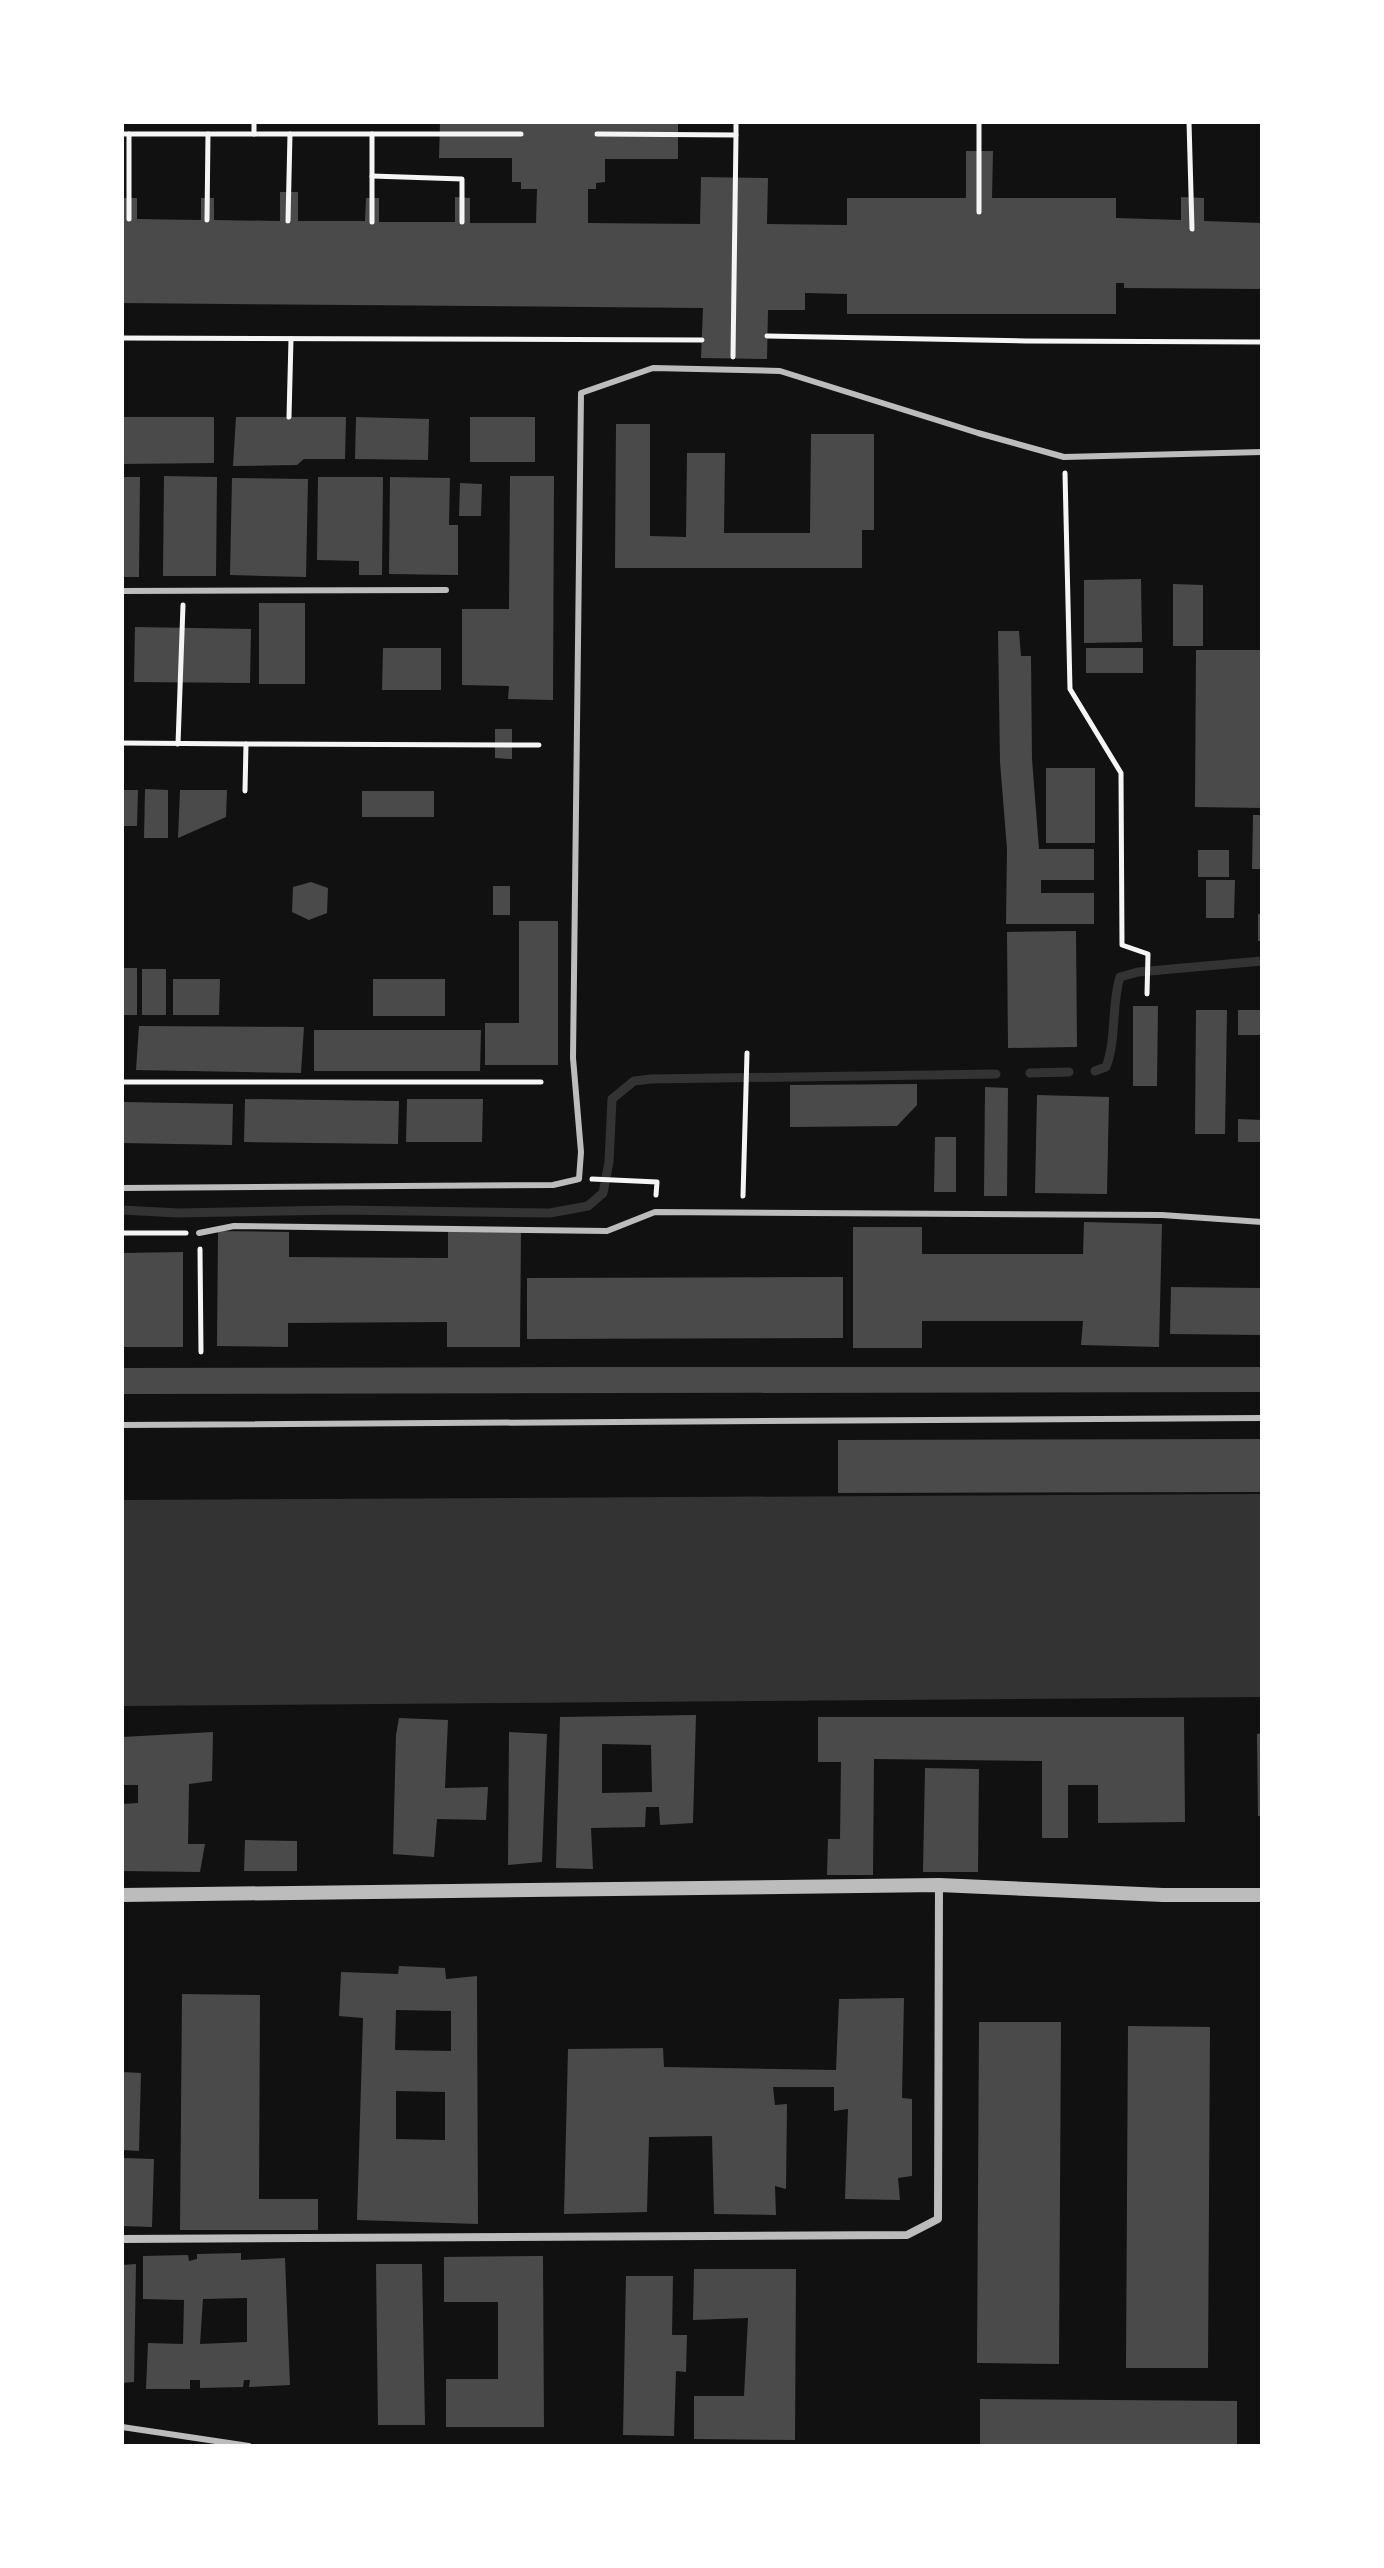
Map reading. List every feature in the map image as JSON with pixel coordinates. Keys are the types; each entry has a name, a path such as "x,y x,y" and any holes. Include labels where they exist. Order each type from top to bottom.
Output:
{"street":[{"path":"122,1895 939,1885 1163,1895 1262,1895"},
{"path":"122,2239 907,2235 938,2219 939,1885"}],"lane":[{"path":"122,1188 553,1185 579,1179 581,1152 573,1058 581,393 653,368 780,371 1064,457 1262,452"},
{"path":"122,591 446,590"},
{"path":"199,1233 234,1226 607,1231 655,1212 1162,1215 1262,1222"},
{"path":"122,1425 1262,1418"},
{"path":"122,2427 249,2446"}],"path":[{"path":"254,122 254,134"},
{"path":"733,359 736,122"},
{"path":"979,122 979,212"},
{"path":"1189,122 1192,229"},
{"path":"129,219 126,134 521,134"},
{"path":"207,220 208,134"},
{"path":"288,221 290,134"},
{"path":"372,134 372,222"},
{"path":"597,134 736,135"},
{"path":"372,176 462,179 462,222"},
{"path":"767,336 1262,342"},
{"path":"122,338 702,340"},
{"path":"289,417 291,339"},
{"path":"1064,457 1070,689 1121,773 1122,945 1148,954 1147,994"},
{"path":"178,744 183,590"},
{"path":"122,743 539,745"},
{"path":"245,791 246,744"},
{"path":"742,1213 747,1053"},
{"path":"122,1082 541,1082"},
{"path":"579,1179 643,1182"},
{"path":"122,1233 199,1233 201,1352"}],"shaded area":[{"path":"1262,1494 1262,1697 122,1706 122,1500"}],"building":[{"path":"440,122 678,122 678,159 605,159 605,182 596,183 596,189 588,189 588,223 700,224 701,177 768,178 767,224 847,225 847,198 966,198 966,151 993,151 992,198 1116,198 1116,218 1181,220 1181,197 1204,198 1204,221 1262,223 1262,289 1124,288 1124,283 1116,283 1116,314 847,314 847,294 805,293 805,310 768,310 767,359 701,358 703,308 122,303 123,198 137,198 137,219 201,220 201,198 214,198 214,220 280,221 280,192 298,192 298,221 365,221 366,198 379,198 379,222 455,222 455,197 470,198 470,223 536,223 537,189 521,189 521,182 512,182 512,158 439,158"},
{"path":"122,417 214,417 214,463 122,464"},
{"path":"236,417 346,417 345,459 304,459 297,465 233,466"},
{"path":"356,417 429,419 428,460 355,459"},
{"path":"470,417 535,417 535,462 470,462"},
{"path":"616,424 650,424 650,536 686,537 687,453 725,453 724,533 810,533 811,434 874,434 874,530 862,530 862,568 615,568"},
{"path":"164,476 217,477 216,576 163,576"},
{"path":"510,476 554,476 553,700 508,699 509,686 462,685 462,609 509,609"},
{"path":"122,477 140,477 139,577 122,577"},
{"path":"318,477 383,477 382,575 359,575 359,561 317,560"},
{"path":"390,477 450,478 449,525 458,525 458,575 389,574"},
{"path":"232,478 308,479 306,577 230,575"},
{"path":"460,483 482,484 481,516 459,516"},
{"path":"1141,579 1142,642 1084,643 1084,580"},
{"path":"1173,584 1203,585 1203,646 1173,646"},
{"path":"259,603 305,603 305,684 259,684"},
{"path":"135,627 251,629 250,683 134,682"},
{"path":"998,631 1019,631 1021,656 1031,656 1032,759 1039,849 1094,849 1094,880 1041,880 1041,893 1094,893 1094,924 1006,924 1007,849 1000,762"},
{"path":"383,648 441,648 441,690 382,690"},
{"path":"1086,648 1143,648 1143,673 1086,673"},
{"path":"1196,650 1262,650 1262,808 1195,807"},
{"path":"495,729 512,729 512,759 495,758"},
{"path":"1046,768 1095,768 1095,843 1046,843"},
{"path":"145,789 168,790 168,838 144,838"},
{"path":"122,790 138,790 137,826 122,826"},
{"path":"180,790 227,790 226,817 178,838"},
{"path":"362,791 434,791 434,817 362,817"},
{"path":"1253,815 1262,815 1262,869 1252,869"},
{"path":"1198,850 1229,850 1229,877 1198,877"},
{"path":"1206,880 1235,880 1234,918 1206,918"},
{"path":"311,882 328,888 327,913 309,920 292,912 293,887"},
{"path":"493,886 510,886 510,915 493,915"},
{"path":"1258,914 1262,914 1262,941 1258,941"},
{"path":"519,921 558,921 558,1065 485,1065 485,1023 519,1023"},
{"path":"1076,931 1077,1047 1008,1048 1007,932"},
{"path":"122,968 137,968 137,1015 122,1015"},
{"path":"142,969 166,969 166,1015 142,1015"},
{"path":"173,979 220,979 219,1015 173,1015"},
{"path":"373,979 445,979 445,1016 373,1016"},
{"path":"1133,1006 1158,1006 1157,1086 1133,1086"},
{"path":"1196,1010 1227,1010 1225,1134 1195,1134"},
{"path":"1238,1010 1262,1010 1262,1035 1238,1035"},
{"path":"139,1026 304,1027 301,1073 136,1070"},
{"path":"314,1030 481,1030 480,1071 314,1071"},
{"path":"917,1084 917,1105 897,1126 790,1127 790,1085"},
{"path":"985,1087 1008,1088 1007,1196 984,1196"},
{"path":"1037,1095 1109,1097 1107,1194 1035,1193"},
{"path":"245,1099 399,1101 398,1144 244,1142"},
{"path":"407,1099 483,1099 482,1142 406,1142"},
{"path":"122,1102 233,1104 232,1145 122,1143"},
{"path":"1238,1119 1262,1120 1262,1142 1238,1142"},
{"path":"935,1137 956,1137 956,1192 934,1192"},
{"path":"1084,1222 1162,1224 1159,1347 1081,1345 1083,1321 922,1321 922,1348 853,1348 853,1227 922,1227 922,1254 1083,1254"},
{"path":"448,1230 521,1231 520,1347 447,1347 447,1322 288,1323 288,1347 217,1346 218,1231 289,1232 289,1257 448,1258"},
{"path":"183,1252 183,1347 122,1347 122,1253"},
{"path":"843,1277 843,1338 527,1339 527,1278"},
{"path":"1171,1287 1262,1288 1262,1335 1170,1334"},
{"path":"1262,1367 1262,1392 122,1394 122,1368"},
{"path":"1262,1439 1262,1492 838,1493 838,1440"},
{"path":"696,1715 693,1823 660,1825 659,1807 646,1807 645,1827 591,1828 593,1869 556,1868 560,1717","holes":["602,1744 651,1745 652,1792 602,1793"]},
{"path":"818,1717 1184,1717 1185,1822 1098,1823 1098,1785 1068,1785 1068,1838 1042,1838 1042,1761 874,1759 873,1875 827,1875 828,1839 840,1839 841,1762 818,1762"},
{"path":"399,1718 448,1720 445,1788 488,1787 486,1820 437,1819 434,1857 393,1854"},
{"path":"213,1732 212,1781 189,1784 188,1844 205,1844 200,1872 122,1871 122,1804 138,1803 138,1785 122,1785 122,1737"},
{"path":"509,1732 547,1734 542,1862 508,1865"},
{"path":"1262,1733 1262,1816 1258,1816 1257,1734"},
{"path":"925,1768 979,1769 978,1872 923,1872"},
{"path":"245,1840 297,1841 297,1871 244,1871"},
{"path":"399,1966 445,1968 446,1979 477,1976 478,2224 357,2220 363,2018 339,2016 341,1972 398,1974","holes":["396,2010 451,2011 451,2051 395,2050","396,2091 445,2092 445,2140 396,2139"]},
{"path":"182,1994 260,1995 259,2199 318,2199 318,2230 180,2230"},
{"path":"904,1998 902,2098 912,2099 912,2176 898,2178 900,2200 845,2199 848,2109 834,2111 834,2087 773,2087 775,2105 787,2104 786,2189 775,2186 776,2215 714,2214 712,2136 649,2137 647,2212 564,2214 568,2049 663,2048 664,2067 836,2070 839,1999"},
{"path":"979,2022 1061,2022 1059,2364 977,2363"},
{"path":"1128,2026 1210,2027 1208,2368 1126,2368"},
{"path":"122,2072 141,2073 139,2151 122,2150"},
{"path":"122,2158 154,2159 152,2227 122,2226"},
{"path":"241,2253 241,2260 285,2258 290,2385 249,2387 250,2380 244,2380 243,2387 200,2388 200,2380 190,2380 190,2389 146,2389 148,2343 183,2344 184,2300 143,2299 143,2256 188,2255 189,2261 197,2259 197,2254","holes":["247,2298 247,2342 200,2344 203,2299"]},
{"path":"543,2256 544,2427 446,2427 446,2379 498,2379 498,2302 444,2302 444,2257"},
{"path":"136,2264 134,2382 122,2383 122,2265"},
{"path":"376,2264 422,2264 425,2425 378,2425"},
{"path":"694,2269 796,2269 795,2440 694,2439 694,2396 744,2396 748,2318 693,2320"},
{"path":"626,2276 673,2276 672,2335 687,2335 686,2372 676,2371 674,2436 623,2435"},
{"path":"980,2399 1237,2401 1237,2446 980,2446"}],"waterway":[{"path":"1095,1071 1106,1067 1109,1056 1120,977 1138,972 1262,961"},
{"path":"1030,1073 1069,1072"},
{"path":"122,1210 178,1213 342,1210 550,1213 588,1206 603,1193 609,1162 612,1099 634,1081 996,1074"}]}
